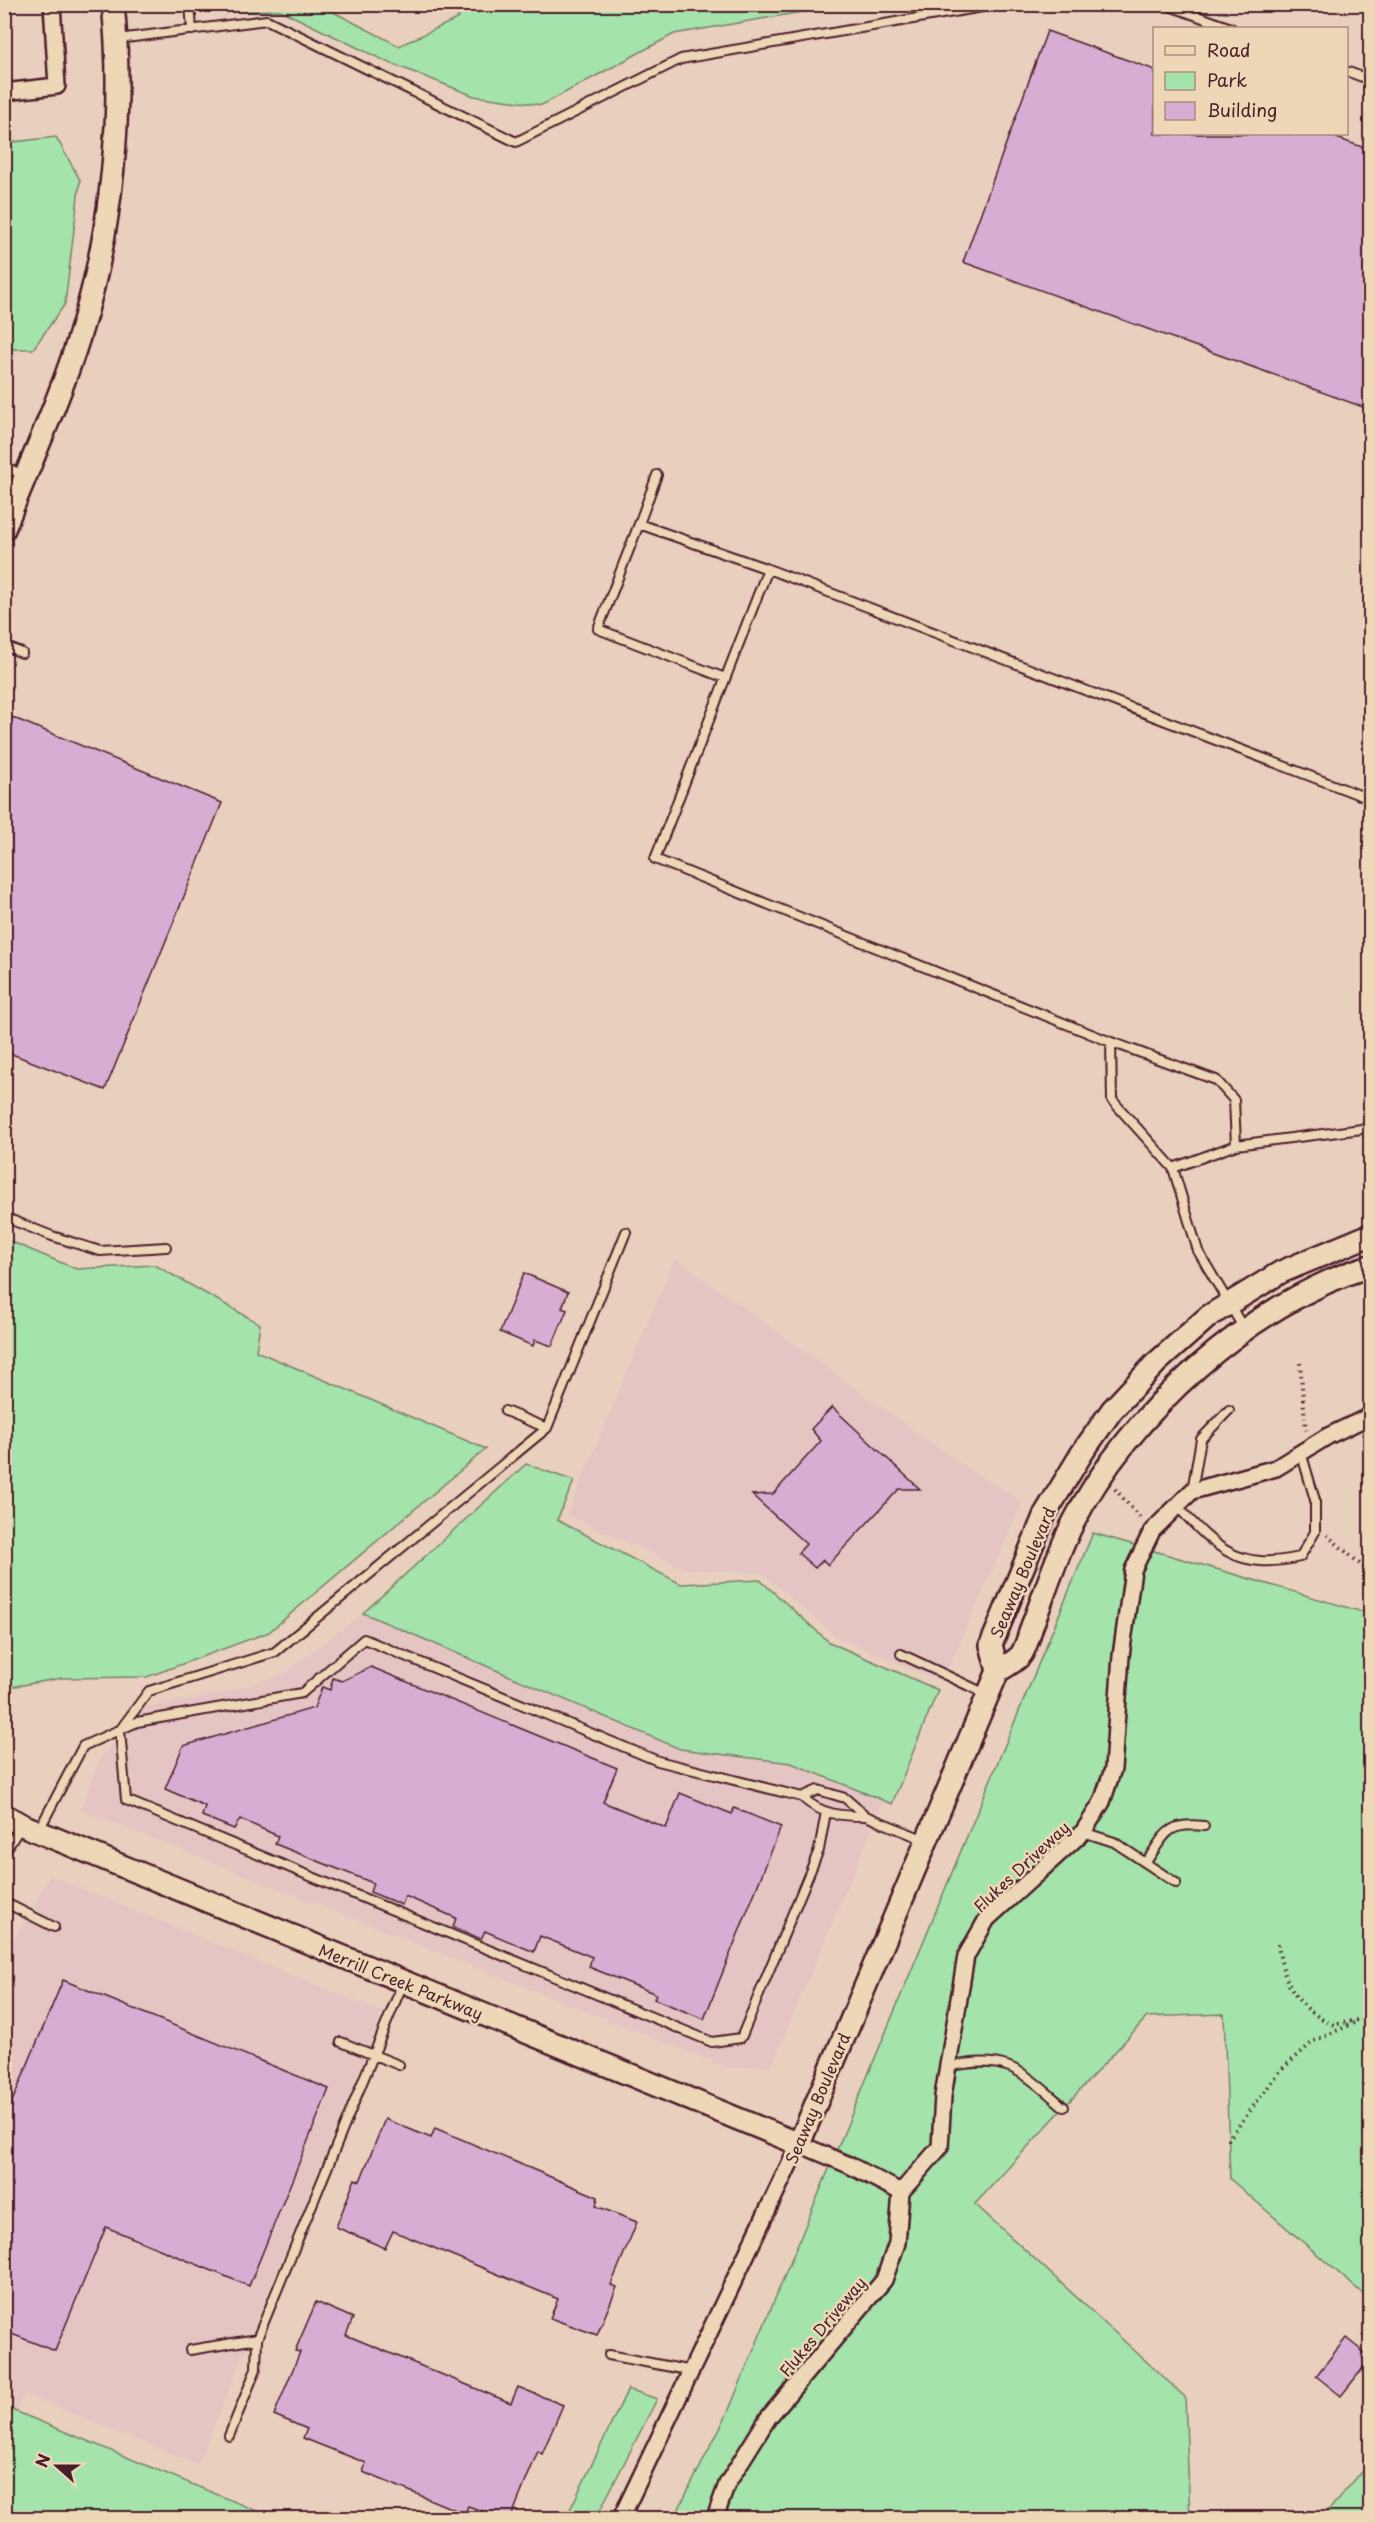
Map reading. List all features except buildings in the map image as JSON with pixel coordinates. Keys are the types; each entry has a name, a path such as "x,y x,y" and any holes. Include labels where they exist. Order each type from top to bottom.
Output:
{"street":[{"path":"4,92 57,86 52,4"},
{"path":"4,529 80,335 95,278 107,203 116,110 117,39 113,4"},
{"name":"Seaway Boulevard","path":"998,1671 990,1645 1045,1514 1082,1453 1112,1410 1156,1363 1209,1316 1281,1272 1371,1235"},
{"name":"Seaway Boulevard","path":"621,2518 799,2144 998,1671 1021,1655 1072,1526 1102,1474 1138,1427 1180,1382 1245,1330 1301,1296 1371,1266"},
{"name":"Flukes Driveway","path":"715,2518 727,2484 768,2418 884,2280 897,2243 901,2192 940,2147 947,2067 966,1956 987,1918 1083,1832 1102,1802 1113,1769 1121,1656 1133,1570 1152,1531 1192,1491 1276,1468 1308,1448 1371,1416"},
{"name":"Merrill Creek Parkway","path":"22,1824 799,2144"},
{"path":"799,2144 849,2165 901,2192"}],"lane":[{"path":"190,4 192,30"},
{"path":"117,39 267,20 516,142 681,59 1000,4"},
{"path":"1164,4 1228,27"},
{"path":"1348,71 1371,80"},
{"path":"4,466 26,475"},
{"path":"657,475 598,629 725,678"},
{"path":"639,524 768,569 1371,799"},
{"path":"768,569 655,859 1111,1042 1216,1080 1234,1100 1236,1145"},
{"path":"4,646 22,652"},
{"path":"1111,1042 1112,1100 1173,1168 1198,1251 1245,1330"},
{"path":"1173,1168 1236,1145 1371,1128"},
{"path":"4,1217 100,1251 166,1247"},
{"path":"626,1232 547,1428 275,1652 149,1691 120,1730 126,1800 712,2042 741,2038 819,1850 826,1812"},
{"path":"1192,1491 1202,1439 1229,1410"},
{"path":"505,1411 547,1428"},
{"path":"1177,1506 1211,1543 1241,1559 1274,1563 1300,1557 1315,1532 1315,1500 1308,1448"},
{"path":"4,1853 22,1824 83,1746 137,1722 302,1693 364,1639 658,1761 802,1797 814,1808 838,1816 866,1816"},
{"path":"901,1654 988,1694"},
{"path":"802,1797 819,1790 845,1798 866,1816 926,1840"},
{"path":"1146,1862 1170,1829 1185,1824 1204,1827"},
{"path":"1083,1832 1114,1842 1176,1883"},
{"path":"4,1902 54,1927"},
{"path":"229,2436 256,2369 256,2340 404,1981"},
{"path":"341,2042 399,2066"},
{"path":"947,2067 972,2061 999,2061 1022,2072 1064,2107"},
{"path":"190,2350 256,2340"},
{"path":"609,2355 692,2371"}],"path":[{"path":"1300,1363 1308,1448"},
{"path":"1102,1474 1152,1531"},
{"path":"1315,1532 1330,1535 1371,1573"},
{"path":"1278,1944 1281,1963 1302,2007 1334,2025 1354,2023"},
{"path":"1228,2140 1281,2070 1314,2041 1371,2017"}],"shaded area":[{"path":"675,1258 968,1469 1023,1501 942,1682 835,1636 762,1573 686,1569 567,1515"},
{"path":"363,1613 680,1749 791,1763 884,1800 772,2065 728,2068 81,1810 102,1754 145,1707 228,1692 283,1674"},
{"path":"50,1876 383,2012 198,2465 24,2394 15,2414 5,2410 5,1956"}],"green space":[{"path":"243,5 320,5 399,46 459,18 450,5 843,5 674,34 542,105 474,96 385,61 280,10 245,11"},
{"path":"56,137 80,180 65,304 33,349 5,349 5,143"},
{"path":"5,1239 76,1269 155,1265 260,1324 256,1351 486,1449 269,1632 147,1677 62,1678 5,1688"},
{"path":"526,1464 574,1481 557,1520 681,1584 760,1580 829,1642 938,1690 892,1804 791,1763 680,1749 363,1613"},
{"path":"1093,1533 1370,1614 1370,2300 1230,2179 1224,2014 1147,2017 975,2204 1185,2397 1190,2518 674,2518 728,2412"},
{"path":"628,2389 657,2399 596,2518 566,2518"},
{"path":"5,2407 274,2518 5,2518"},
{"path":"1370,2462 1370,2518 1322,2518"}]}
